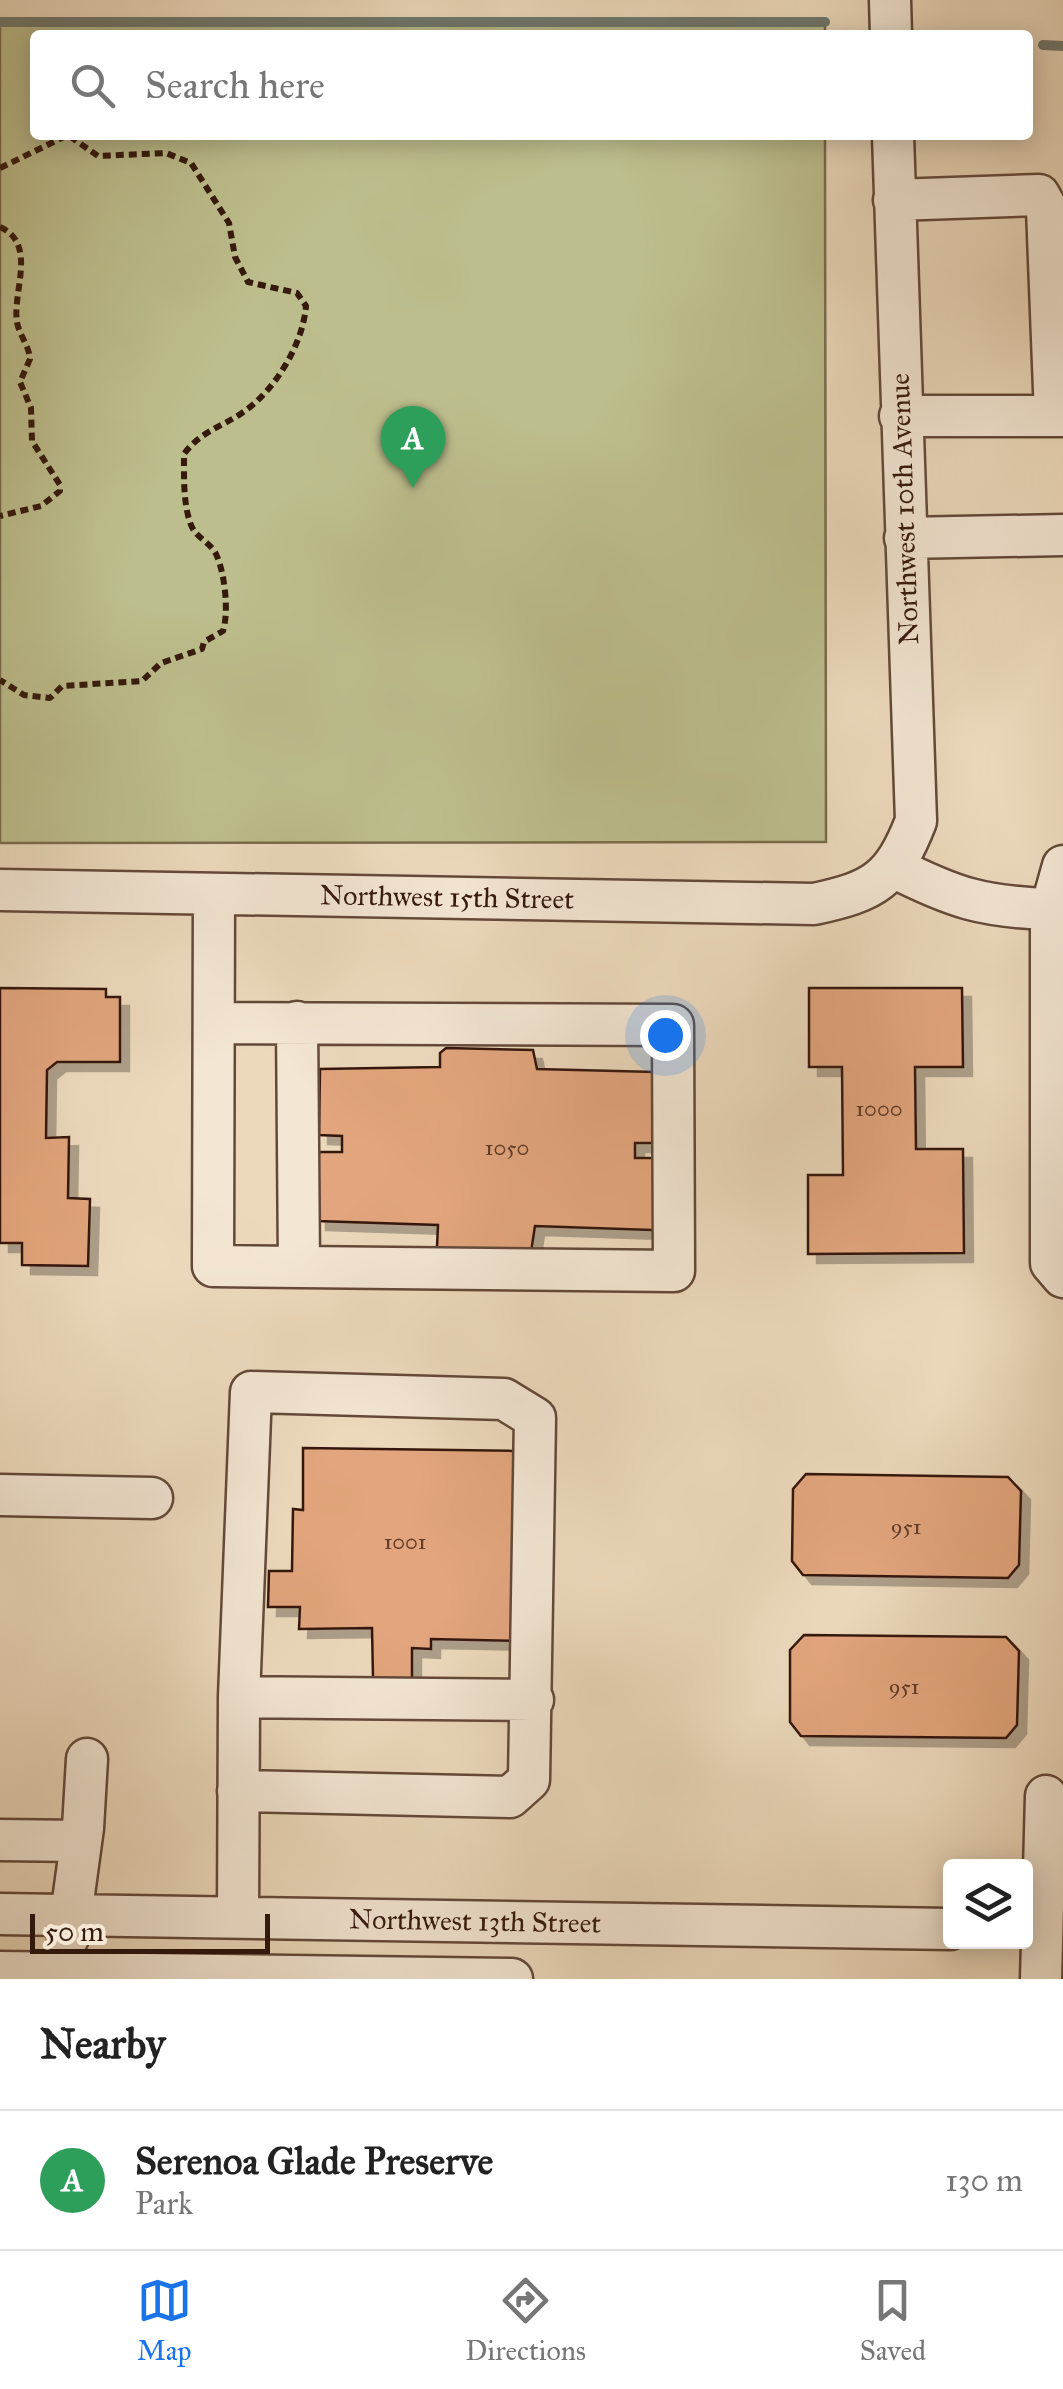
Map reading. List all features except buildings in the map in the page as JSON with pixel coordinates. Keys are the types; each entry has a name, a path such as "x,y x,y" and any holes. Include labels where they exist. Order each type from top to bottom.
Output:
{"street":[{"path":"890,0 891,30"},
{"name":"Northwest 10th Avenue","path":"890,872 916,821 892,140"},
{"path":"894,200 1039,195 1046,209 1059,416 900,416"},
{"path":"905,538 1063,536"},
{"path":"1063,866 1051,909 1051,1263 1063,1277"},
{"path":"890,872 990,907 1051,909"},
{"name":"Northwest 15th Street","path":"0,890 814,904 860,894 890,872"},
{"path":"214,894 213,1266 674,1271 674,1025 214,1023"},
{"path":"297,1022 299,1267"},
{"path":"238,1792 510,1797 529,1780 535,1418 504,1398 250,1392 238,1698 238,1792 238,1917"},
{"path":"0,1496 152,1498"},
{"path":"238,1698 533,1700"},
{"path":"64,1976 87,1758"},
{"path":"1041,1979 1046,1796"},
{"path":"0,1840 80,1842"},
{"name":"Northwest 13th Street","path":"0,1914 943,1929"},
{"name":"Northwest 13th Street","path":"0,1972 64,1976 512,1979"}],"path":[{"path":"0,168 60,140"},
{"path":"0,680 24,695 50,698 62,686 142,681 161,663 202,649 204,642 223,631 227,617 223,575 216,552 195,534 189,521 184,454 216,424 242,413 258,400 291,356 304,325 306,306 297,293 248,282 235,257 228,223 191,163 166,154 98,156 74,140"},
{"path":"0,227 14,237 22,263 16,316 29,350 20,382 31,408 32,441 60,485 60,491 41,506 0,516"}],"green space":[{"path":"0,21 825,22 825,30 30,30 30,140 825,140 826,842 0,843"}],"waterway":[{"path":"0,22 825,22"},
{"path":"1043,45 1063,46"}],"place":[{"name":"Serenoa Glade Preserve","path":"413,488"}]}
